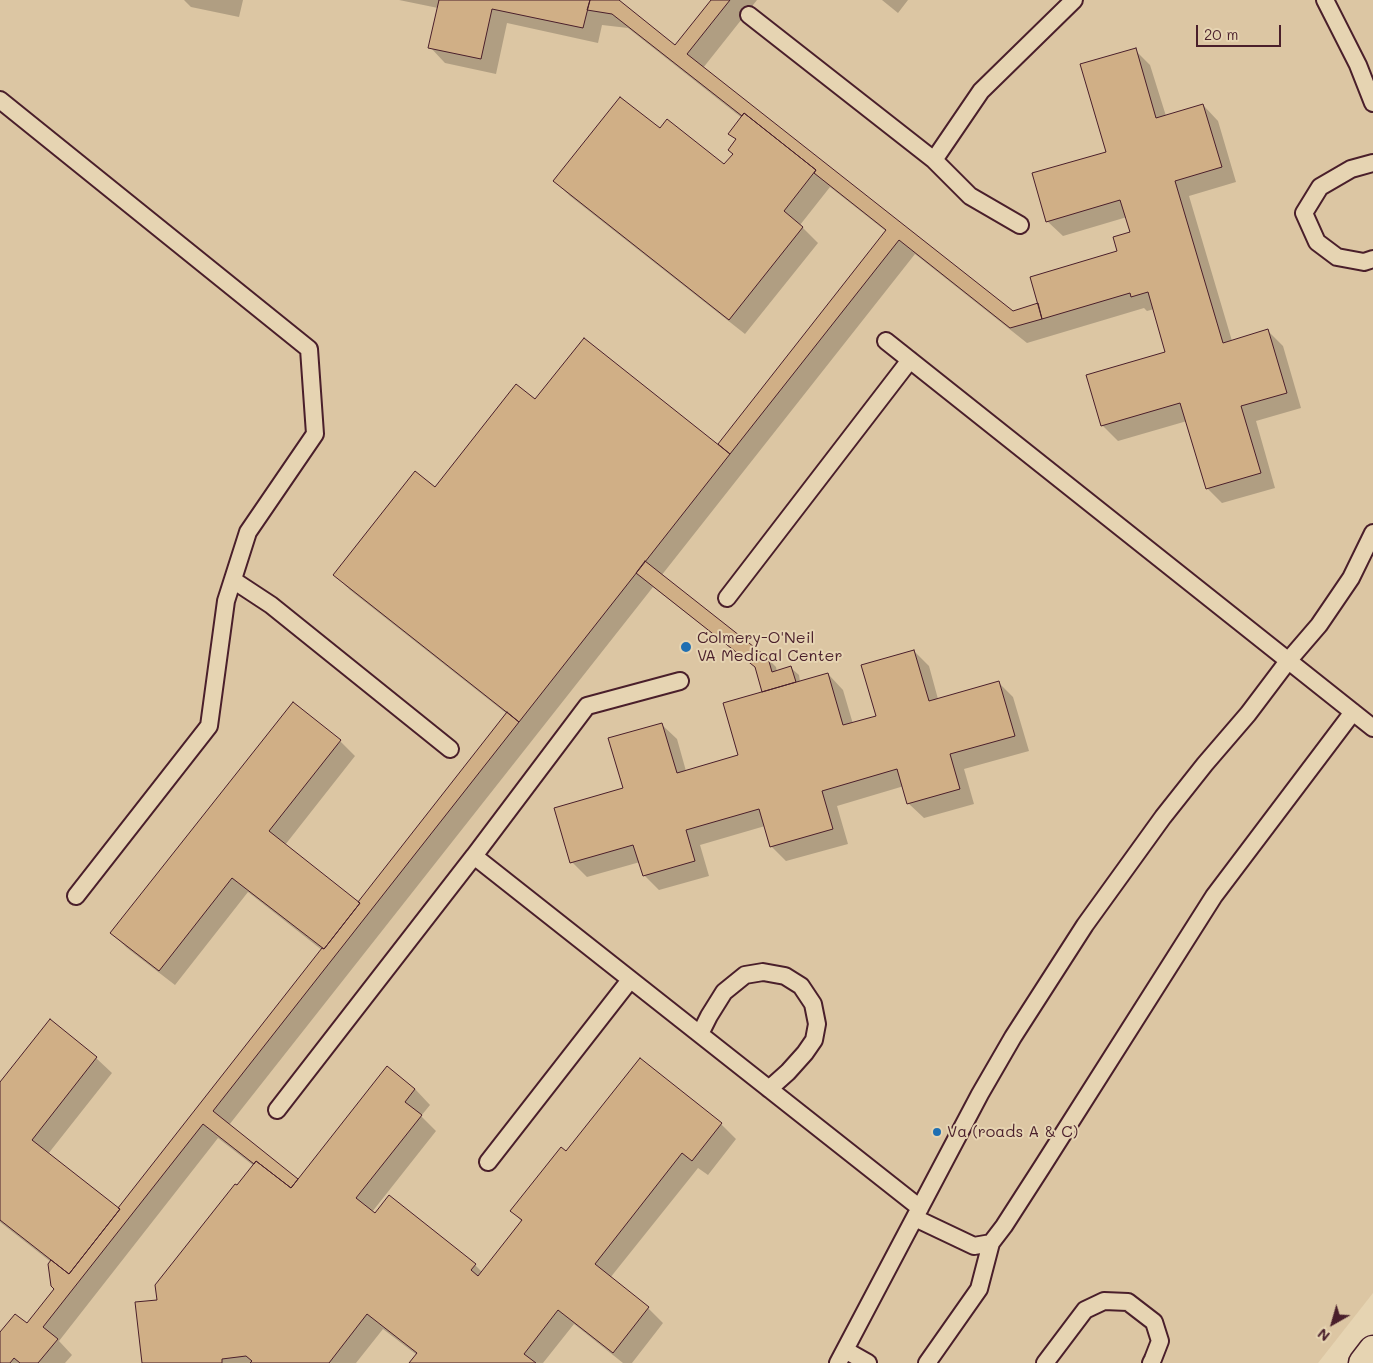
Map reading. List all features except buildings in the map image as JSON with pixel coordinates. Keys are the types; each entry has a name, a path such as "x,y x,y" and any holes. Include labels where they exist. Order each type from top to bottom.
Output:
{"main road":[{"path":"1362,1363 1373,1350"}],"lane":[{"path":"934,160 981,91 1074,0"},
{"path":"1325,0 1358,65 1373,103"},
{"path":"749,15 934,160 970,196 1020,225"},
{"path":"0,100 309,349 315,434 248,532 226,601 209,726 76,896"},
{"path":"1373,163 1351,169 1320,187 1304,213 1317,242 1336,257 1364,262 1373,260"},
{"path":"886,341 1373,728"},
{"path":"727,598 910,360"},
{"path":"868,1363 842,1356 980,1094 1013,1037 1085,925 1163,817 1204,764 1248,714 1288,661 1319,625 1350,578 1373,533"},
{"path":"233,580 271,605 450,749"},
{"path":"277,1110 474,856 586,706 680,681"},
{"path":"927,1363 979,1289 991,1243 1042,1167 1214,896 1353,712"},
{"path":"474,856 769,1089 918,1213 974,1246 991,1243"},
{"path":"700,1034 724,992 745,975 763,972 785,976 801,986 813,1004 817,1024 814,1040 788,1072 769,1089"},
{"path":"488,1162 630,980"},
{"path":"1045,1363 1085,1310 1104,1301 1128,1302 1154,1322 1160,1341 1151,1363"}],"shaded area":[{"name":"Colmery-O'Neil VA Medical Center","path":"0,0 1373,0 1373,1293 1318,1363 0,1363"}],"place":[{"name":"Colmery-O'Neil VA Medical Center","path":"686,647"},
{"name":"Va (roads A & C)","path":"937,1132"}]}
